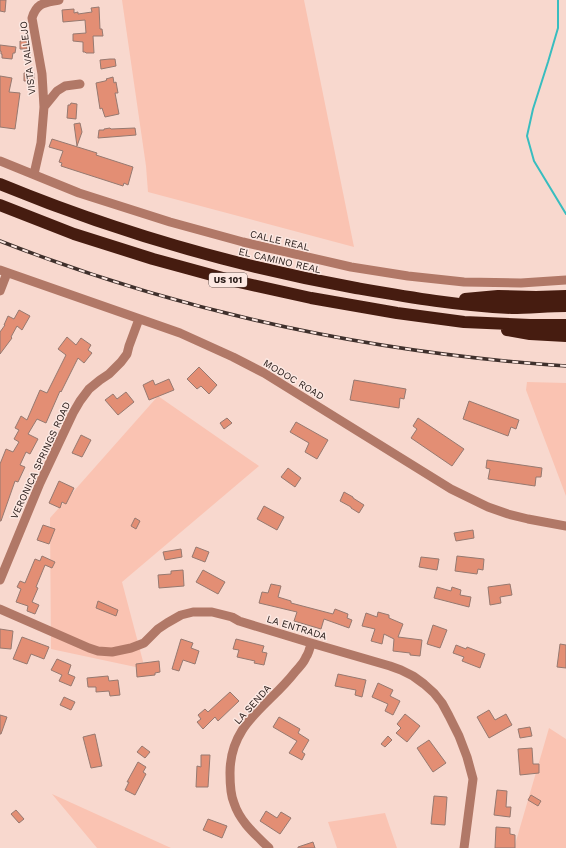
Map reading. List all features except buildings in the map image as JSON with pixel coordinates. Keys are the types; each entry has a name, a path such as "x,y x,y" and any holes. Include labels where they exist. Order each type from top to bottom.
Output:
{"highway":[{"name":"EL CAMINO REAL","path":"0,184 70,211 185,248 234,262 332,284 433,302 513,308 566,306"},
{"name":"US 101","path":"0,205 81,236 153,259 230,280 311,298 397,313 464,322 530,325 566,324"},
{"path":"433,302 498,296 566,296"},
{"path":"464,322 530,334 566,336"}],"street":[{"name":"VISTA VALLEJO","path":"34,174 41,143 44,107 42,74 32,18 38,6 59,0"},
{"name":"VISTA VALLEJO","path":"44,107 57,91 65,86 80,84"},
{"name":"CALLE REAL","path":"0,161 79,193 170,222 266,248 351,267 408,276 464,282 521,283 566,280"},
{"path":"0,291 3,272"},
{"name":"MODOC ROAD","path":"3,272 180,333 233,357 264,374 451,489 488,507 508,514 566,526"},
{"name":"VERONICA SPRINGS ROAD","path":"0,580 40,483 73,413 89,389 109,374 127,354 139,319"},
{"name":"LA ENTRADA","path":"0,609 89,648 112,652 131,648 144,643 158,629 181,615 193,612 212,612 232,617 311,643 360,656 401,670 413,676 434,693 442,703 459,736 467,757 473,778 464,848"},
{"name":"LA SENDA","path":"269,848 244,822 238,814 234,804 230,784 232,755 234,746 245,725 293,675 306,658 311,643"}],"shaded area":[{"path":"122,0 304,0 354,247 148,192 146,166"},
{"path":"527,382 566,383 566,496 526,390"},
{"path":"158,396 259,466 122,582 145,669 51,649 50,518"},
{"path":"549,728 566,739 566,848 514,848"},
{"path":"52,794 171,848 97,848"},
{"path":"385,813 397,848 337,848 328,822"}],"waterway":[{"path":"558,0 558,28 533,109 527,136 534,161 566,214"}],"railway":[{"path":"0,241 68,266 138,289 207,308 278,325 421,351 493,360 566,366"}]}
